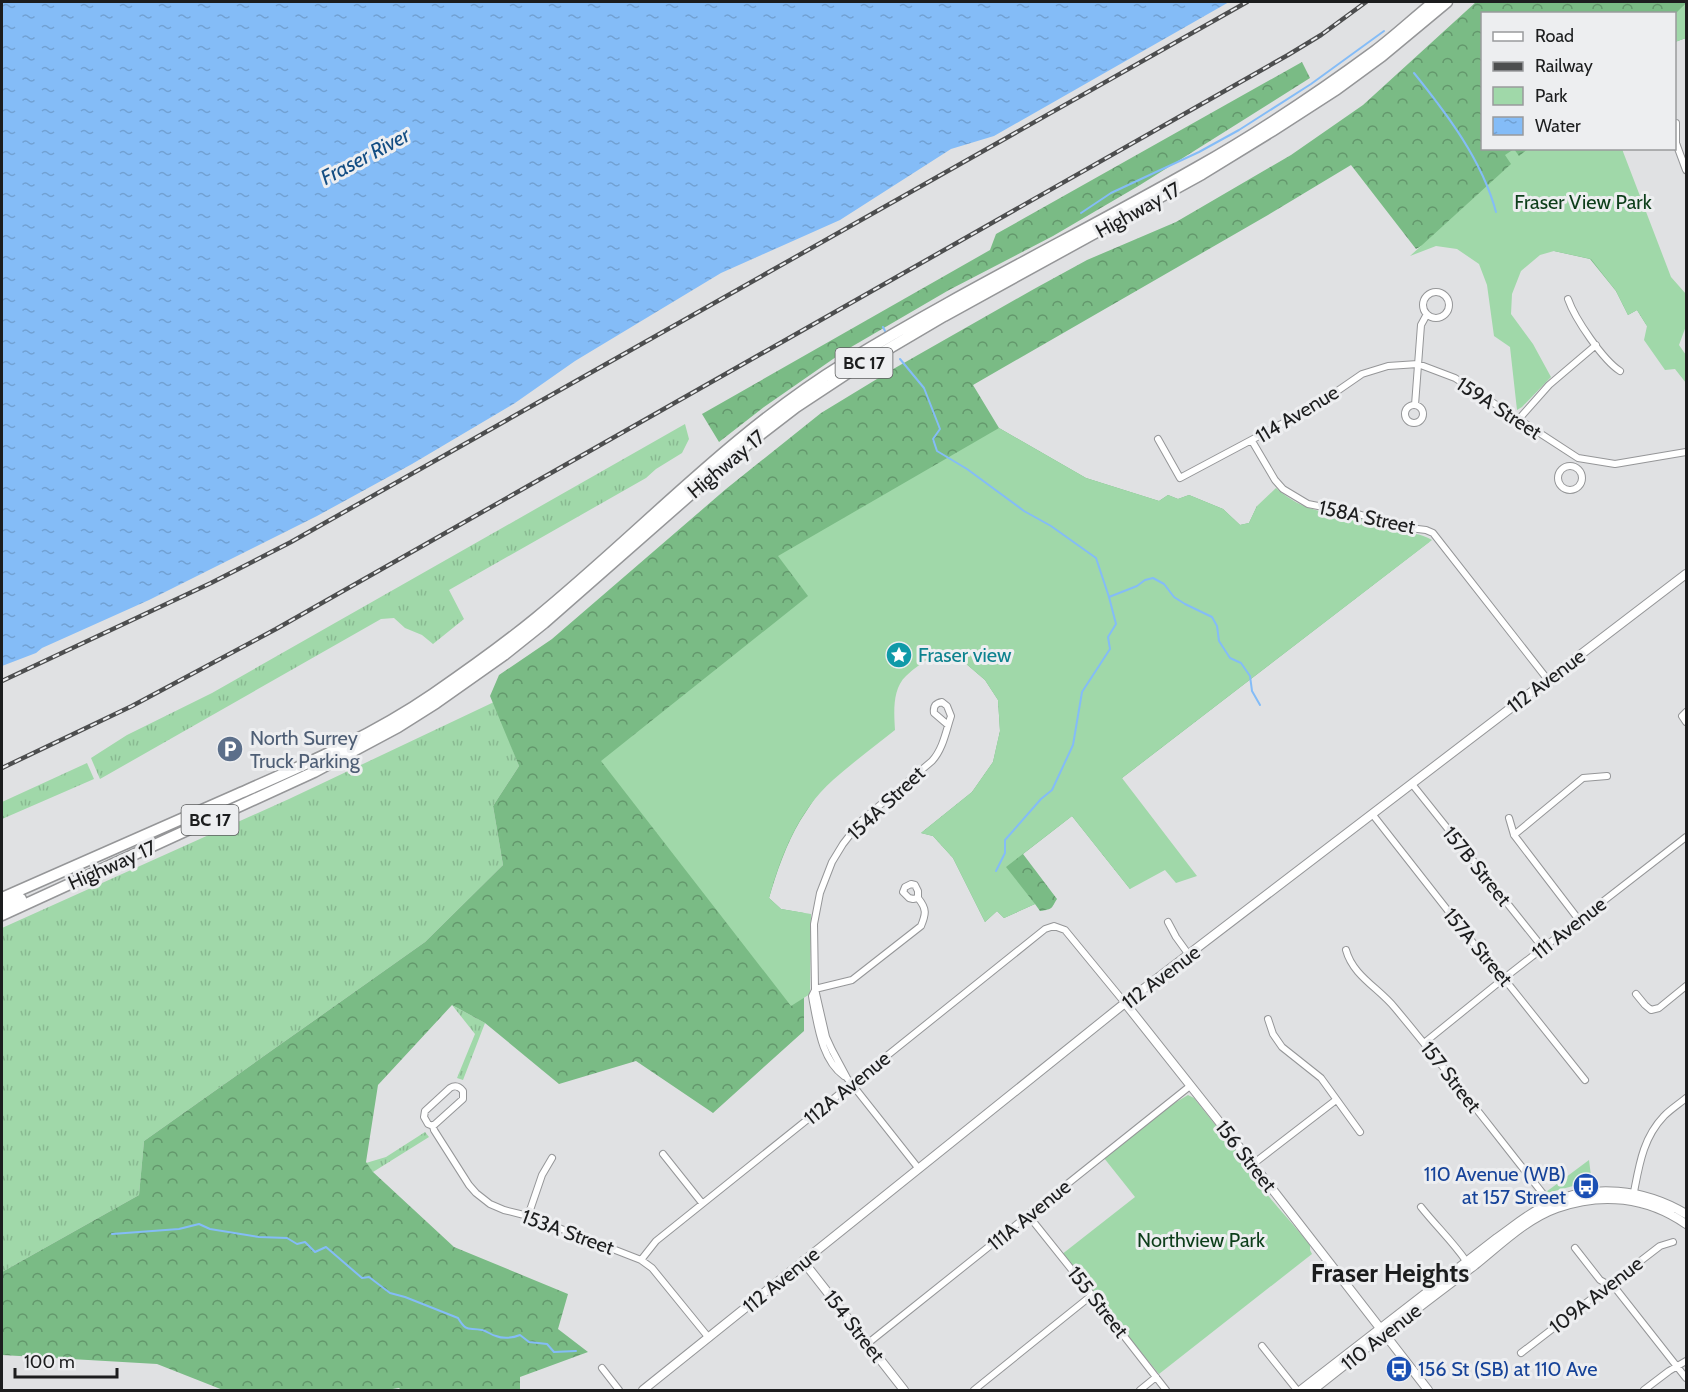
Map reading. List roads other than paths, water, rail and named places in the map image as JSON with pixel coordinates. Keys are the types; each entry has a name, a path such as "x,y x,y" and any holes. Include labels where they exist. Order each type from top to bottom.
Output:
{"highway":[{"name":"Highway 17","path":"3,899 301,767 393,720 498,648 538,616 741,437 790,400 844,363 1198,167 1270,123 1377,49 1434,2"},
{"name":"Highway 17","path":"2,915 314,772 398,727 436,703 504,655 544,623 748,444 796,407 849,372 944,316 1202,174 1272,132 1382,56 1447,2"},
{"path":"3,899 105,868"}],"street":[{"path":"1676,123 1676,143 1686,170"},
{"path":"1434,292 1443,294 1448,299 1446,313 1440,317 1427,314 1423,307 1427,295 1434,292"},
{"path":"1568,299 1573,312 1596,345 1620,371"},
{"path":"1415,405 1421,325 1427,314"},
{"path":"1518,420 1549,385 1596,345"},
{"name":"159A Street","path":"1418,364 1455,378 1578,458 1615,464 1686,452"},
{"name":"114 Avenue","path":"1158,439 1180,478 1317,405 1362,374 1388,366 1418,364"},
{"name":"158A Street","path":"1252,441 1282,489 1308,504 1351,512 1401,527 1433,533 1548,680"},
{"path":"1573,466 1578,458"},
{"name":"112 Avenue","path":"643,1390 1125,1003 1686,574"},
{"path":"1684,714 1686,722"},
{"name":"154A Street","path":"918,1169 850,1081 826,1037 815,989 815,916 820,893 832,862 843,844 860,822 936,758 948,725"},
{"path":"1514,835 1583,778 1607,776"},
{"name":"157B Street","path":"1412,784 1543,948"},
{"name":"157A Street","path":"1373,815 1585,1080"},
{"path":"1509,818 1514,835 1579,920"},
{"name":"111 Avenue","path":"1424,1043 1686,837"},
{"path":"815,989 852,980 921,926 925,915 924,905 918,898"},
{"path":"1168,922 1189,955"},
{"name":"112A Avenue","path":"641,1260 656,1241 850,1081 1042,931 1048,927 1059,927"},
{"name":"156 Street","path":"1059,927 1070,935 1125,1003 1428,1390"},
{"name":"157 Street","path":"1346,950 1354,969 1393,1005 1544,1194 1549,1207"},
{"path":"1636,994 1651,1010 1659,1008 1686,986"},
{"path":"1268,1019 1273,1034 1282,1047 1316,1073 1360,1132"},
{"name":"153A Street","path":"456,1086 461,1089 464,1093 463,1099 433,1126 428,1125 424,1120 424,1112 450,1088 456,1086"},
{"name":"111A Avenue","path":"867,1344 1190,1086"},
{"path":"1633,1197 1642,1151 1650,1134 1665,1114 1686,1098"},
{"path":"1253,1164 1336,1100"},
{"name":"153A Street","path":"433,1126 476,1193 490,1204 528,1216 641,1260 652,1268 709,1338"},
{"path":"663,1154 702,1203"},
{"path":"528,1216 542,1175 552,1158"},
{"name":"110 Avenue","path":"1313,1390 1466,1261 1522,1220 1568,1197 1588,1192 1608,1191 1633,1197"},
{"path":"1633,1197 1661,1201 1686,1214"},
{"path":"1633,1197 1670,1213 1686,1224"},
{"path":"1421,1207 1466,1261 1465,1267 1437,1289 1436,1294"},
{"name":"110 Avenue","path":"1299,1390 1436,1294 1549,1207"},
{"name":"155 Street","path":"1028,1215 1166,1390"},
{"name":"109A Avenue","path":"1521,1353 1660,1246 1673,1242"},
{"path":"1575,1248 1600,1280 1619,1292 1686,1378"},
{"name":"154 Street","path":"803,1261 904,1390"},
{"path":"974,1390 1092,1295"},
{"path":"1262,1346 1299,1390"},
{"path":"1644,1390 1686,1361"},
{"path":"602,1368 620,1390"},
{"path":"1140,1390 1156,1377"}],"water":[{"name":"Fraser River","path":"2,2 1229,2 994,136 951,149 840,220 721,273 575,361 515,403 412,464 317,516 149,600 42,648 36,653 2,666"}],"waterway":[{"path":"1081,213 1111,193 1199,152 1239,130 1311,84 1384,31"},
{"path":"1414,73 1451,121 1473,156 1496,212"},
{"path":"883,327 885,331"},
{"path":"900,359 924,388 940,429 933,439 937,451 967,469 1024,511 1051,526 1096,558 1116,624 1108,637 1110,649 1082,692 1073,745 1052,790 1041,799 1005,840 1005,853 996,871"},
{"path":"1109,597 1153,578 1164,584 1174,597 1212,617 1217,626 1219,641 1230,658 1241,663 1250,676 1252,691 1260,705"},
{"path":"112,1234 179,1229 199,1224 210,1229 259,1237 287,1238 297,1244 305,1242 315,1252 326,1247 362,1278 369,1277 390,1293 458,1318 466,1328 484,1331 502,1338 520,1335 529,1342 547,1344 554,1352 576,1351"}],"railway":[{"path":"2,681 211,583 291,542 1247,2"},
{"path":"2,768 132,706 276,629 1288,55 1321,35 1366,2"}],"place":[{"name":"Fraser view","path":"899,655"},
{"name":"North Surrey Truck Parking","path":"230,749"},
{"name":"110 Avenue (WB) at 157 Street","path":"1586,1186"},
{"name":"156 St (SB) at 110 Ave","path":"1399,1369"}],"district":[{"name":"Fraser Heights","path":"1390,1273"}],"park label":[{"name":"Fraser View Park","path":"1583,202"},
{"name":"Northview Park","path":"1201,1240"}]}
